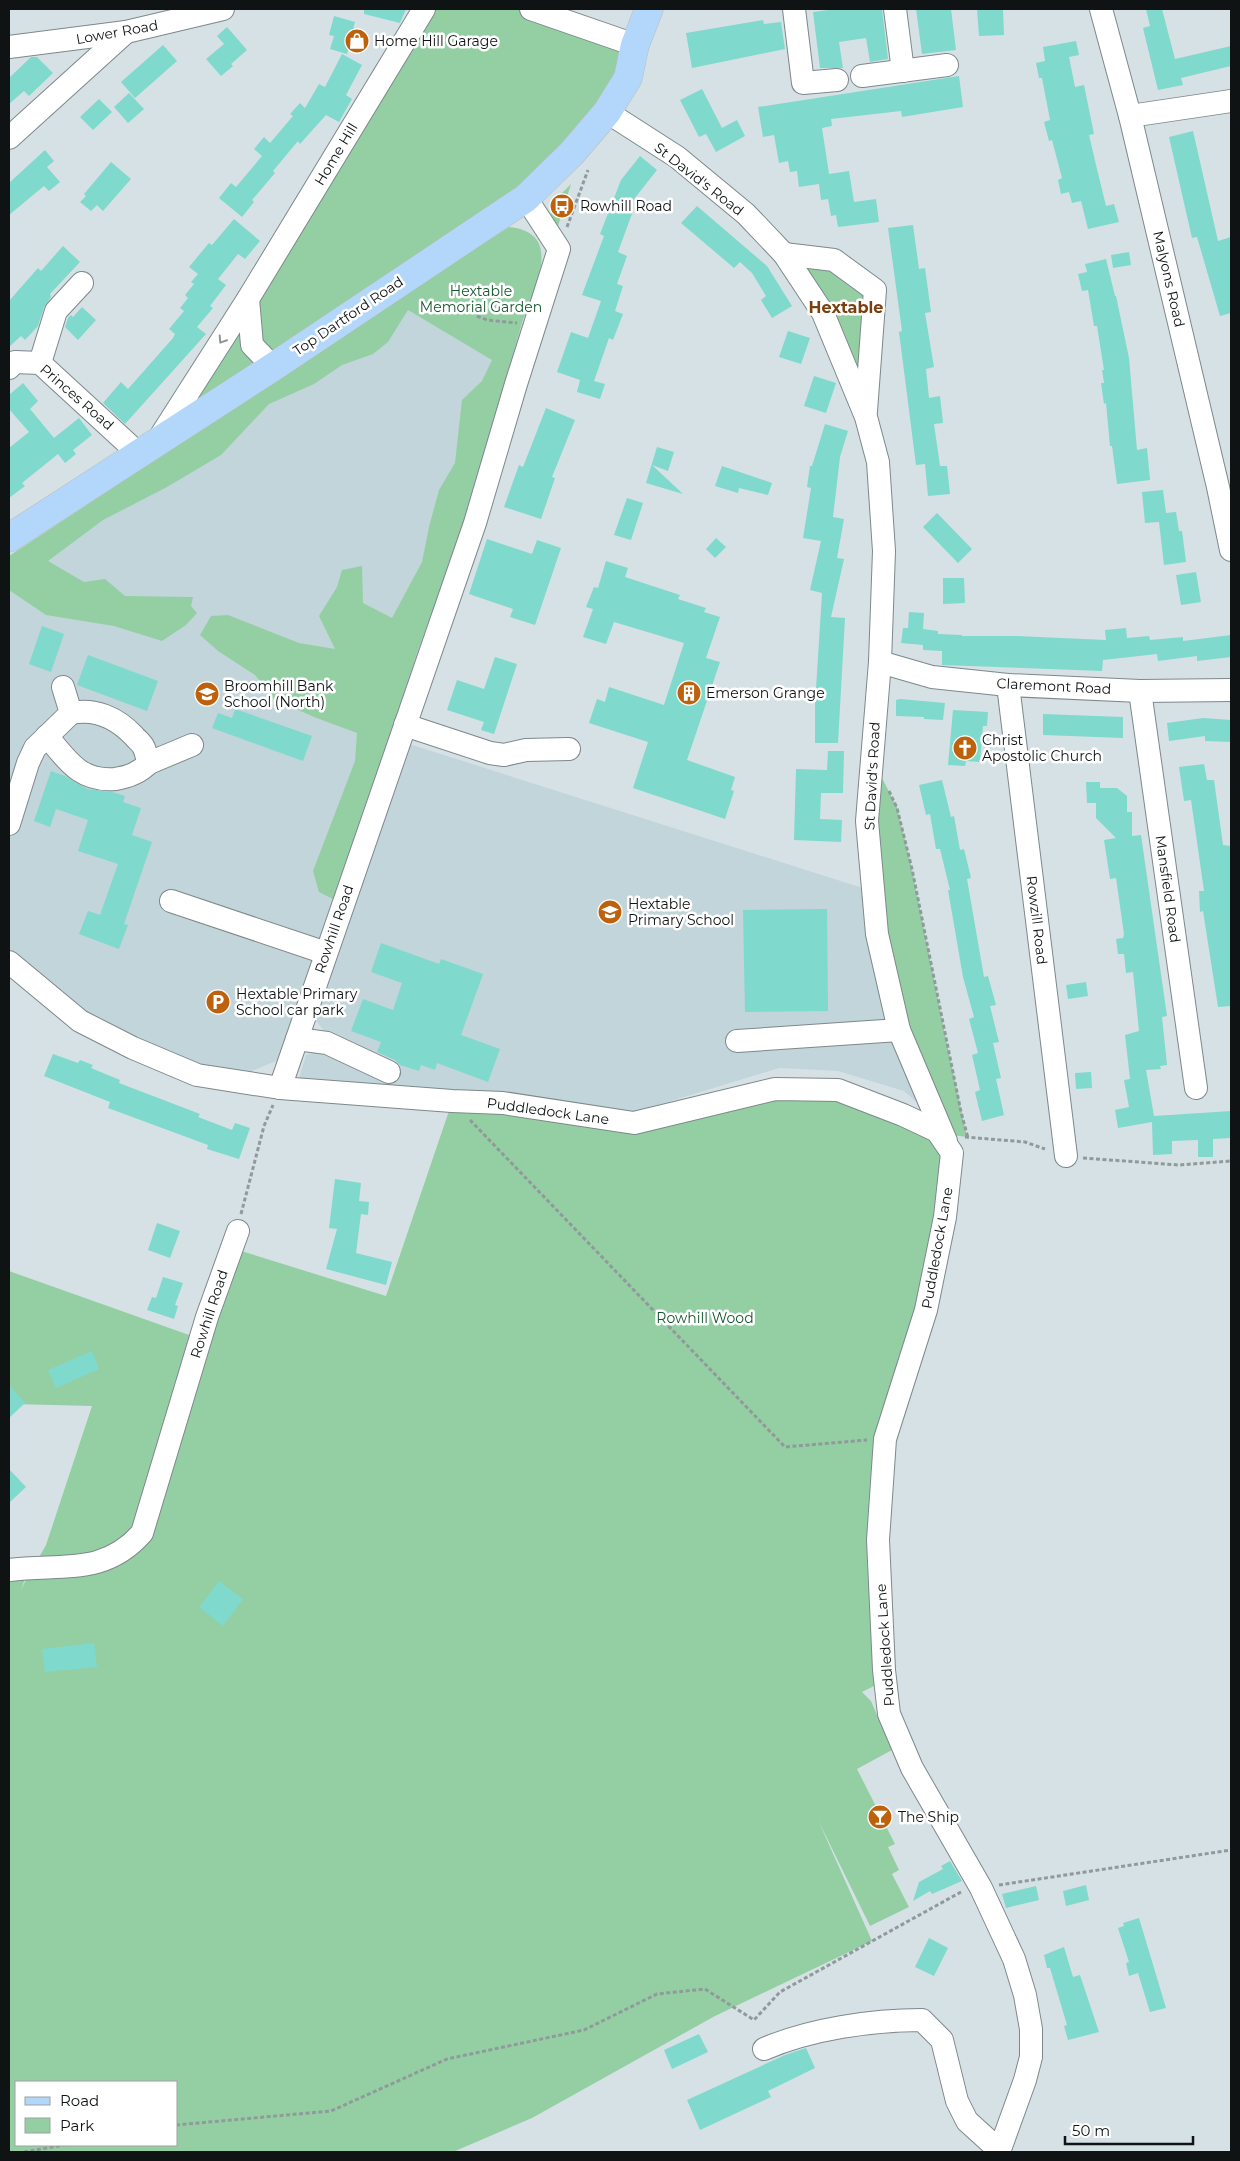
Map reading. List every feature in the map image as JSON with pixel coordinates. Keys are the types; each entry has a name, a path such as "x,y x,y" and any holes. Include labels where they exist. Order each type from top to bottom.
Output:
{"main road":[{"name":"Top Dartford Road","path":"9,538 526,198 572,153 607,112 628,78 635,45 649,9"}],"street":[{"name":"Lower Road","path":"9,47 126,32 223,9"},
{"name":"Home Hill","path":"147,448 248,299 424,9"},
{"path":"531,9 635,45"},
{"path":"794,9 803,83 837,80"},
{"path":"895,9 903,71"},
{"name":"Malyons Road","path":"1101,9 1130,116 1218,487 1231,550"},
{"path":"9,138 126,32"},
{"path":"862,76 947,65"},
{"path":"1130,116 1231,100"},
{"name":"St David's Road","path":"607,112 677,157 746,214 784,254 823,313 866,417 878,462 884,544 880,662 867,821 877,934 898,1030 952,1153"},
{"path":"526,198 559,249"},
{"name":"Rowhill Road","path":"280,1088 475,522 559,249"},
{"name":"St David's Road","path":"784,254 834,260 875,290 866,417"},
{"path":"40,363 56,311 82,283"},
{"path":"248,299 252,345 273,366"},
{"name":"Princes Road","path":"9,368 15,362 40,363 147,448"},
{"name":"Claremont Road","path":"880,662 932,677 1008,685 1140,691 1231,690"},
{"name":"Rowzill Road","path":"1008,685 1066,1156"},
{"path":"63,687 71,713"},
{"name":"Mansfield Road","path":"1140,691 1196,1088"},
{"path":"9,824 28,763 35,748 71,713 84,710 99,713 116,721 143,746 149,763"},
{"path":"405,725 490,753 504,755 526,750 569,749"},
{"path":"47,736 68,762 84,774 101,780 124,778 140,772 149,763 192,745"},
{"path":"171,901 326,953"},
{"name":"Puddledock Lane","path":"9,962 80,1021 133,1048 197,1075 280,1088 503,1103 634,1123 775,1089 838,1090 903,1115 938,1131 952,1153 945,1217 926,1310 885,1439 878,1540 884,1670 889,1714 912,1768 981,1888 1014,1959 1025,1995 1031,2029 1031,2057 1025,2080 999,2151"},
{"path":"737,1041 898,1030"},
{"path":"297,1039 327,1043 389,1072"},
{"name":"Rowhill Road","path":"9,1570 30,1567 80,1567 110,1558 130,1546 142,1532 207,1317 238,1230"},
{"path":"764,2049 782,2041 838,2029 897,2020 922,2020 942,2040 957,2101 967,2121 999,2151"}],"path":[{"path":"559,249 589,167"},
{"path":"477,316 487,320 522,323 534,327"},
{"path":"871,768 884,779 897,808 912,869 957,1094 968,1138 1025,1142 1066,1156 1100,1160 1179,1165 1231,1161"},
{"path":"238,1230 264,1126 280,1088"},
{"path":"452,1101 785,1447 885,1439"},
{"path":"178,2125 331,2111 447,2059 584,2030 657,1994 705,1989 754,2020 780,1992 960,1892 1231,1850"},
{"path":"24,2152 58,2146"}],"shaded area":[{"name":"Broomhill Bank School (North)","path":"436,274 534,293 524,315 514,357 462,531 434,606 281,1059 244,1074 200,1066 81,1015 9,955 9,556"},
{"name":"Hextable Primary School","path":"406,743 869,890 932,1116 904,1091 838,1071 779,1068 632,1113 298,1082 306,1055 324,1049 328,1036 314,1018"}],"green space":[{"path":"425,9 528,9 634,44 572,152 273,366 253,345 248,299"},
{"path":"571,184 558,226 555,225 551,212 552,207 557,198"},
{"name":"Hextable Memorial Garden","path":"509,227 527,232 537,240 541,252 541,266 521,326 462,531 418,650 337,901 319,892 313,871 355,761 357,733 274,699 255,675 218,651 200,635 211,616 228,615 299,643 335,649 319,616 337,587 342,570 362,566 363,603 392,618 422,562 439,490 455,463 462,400 482,381 492,360 408,310 388,342 373,354 342,365 314,384 269,404 221,455 167,487 103,520 48,561 84,582 105,579 125,596 193,597 191,606 197,613 186,625 162,641 114,626 46,615 9,590 9,556 383,308"},
{"path":"787,258 832,262 873,293 865,412"},
{"path":"248,300 272,366 156,442"},
{"path":"872,770 883,780 897,807 912,869 967,1137 944,1134 877,934"},
{"name":"Rowhill Wood","path":"776,1091 837,1092 903,1117 949,1152 943,1217 884,1439 880,1683 862,1692 871,1701 892,1750 857,1769 895,1844 888,1847 899,1870 892,1874 909,1907 870,1926 818,1820 872,1941 715,2016 532,2118 453,2152 9,2152 9,1570 30,1567 21,1589 46,1545 92,1406 12,1404 9,1400 9,1271 206,1341 238,1250 386,1296 452,1102 634,1124"}],"building":[{"path":"364,9 406,9 400,23 364,14"},
{"path":"837,9 882,9 888,59 870,62 866,38 839,42 843,68 820,68 813,12"},
{"path":"916,9 951,9 956,50 922,54"},
{"path":"977,9 1003,9 1004,35 979,36"},
{"path":"1146,9 1162,9 1175,59 1231,46 1231,66 1181,78 1183,85 1158,90 1143,28 1150,26"},
{"path":"334,16 355,22 347,54 330,49 334,36 329,35"},
{"path":"763,20 764,24 781,22 785,49 692,68 686,33"},
{"path":"227,27 247,50 221,76 206,59 224,44 217,36"},
{"path":"1076,41 1079,55 1069,57 1075,87 1084,85 1094,134 1089,135 1106,206 1114,204 1119,222 1088,229 1081,201 1072,203 1069,192 1061,194 1058,180 1062,178 1052,140 1049,141 1044,122 1050,120 1042,78 1039,78 1036,63 1045,61 1043,47"},
{"path":"163,45 177,61 135,98 121,82"},
{"path":"342,54 362,65 346,95 352,99 339,122 326,115 300,144 298,141 273,171 275,173 252,200 254,202 242,217 219,198 231,183 236,187 262,156 254,149 264,137 270,143 293,116 290,114 300,103 305,108 319,84 325,87"},
{"path":"31,57 37,57 53,73 29,96 24,91 9,104 9,78"},
{"path":"959,76 963,107 902,117 901,111 831,119 832,126 822,128 829,174 849,171 854,202 876,199 879,222 838,227 836,215 831,216 828,199 821,200 819,184 799,187 797,171 790,172 788,161 779,163 774,135 763,137 758,107"},
{"path":"702,89 722,128 737,120 745,136 716,152 706,134 699,137 680,100"},
{"path":"129,93 144,109 128,123 114,107"},
{"path":"99,99 112,112 93,130 80,117"},
{"path":"1193,131 1218,241 1231,237 1231,313 1220,316 1197,237 1192,238 1169,137"},
{"path":"45,150 54,161 47,167 60,182 49,191 44,186 9,215 9,183"},
{"path":"640,156 657,170 627,208 633,211 618,252 627,256 617,284 623,286 615,311 623,314 613,340 609,338 594,381 605,384 600,399 577,392 580,380 557,372 571,332 588,338 601,301 582,295 604,236 600,234 621,180"},
{"path":"111,162 131,179 103,211 97,205 91,211 80,202 86,196 84,194"},
{"path":"697,206 767,266 792,306 772,318 761,300 766,296 752,273 740,262 734,268 681,223"},
{"path":"234,219 260,241 245,259 238,254 218,279 226,285 210,306 213,308 197,327 206,334 125,424 103,403 121,382 128,389 173,338 175,334 169,329 184,311 180,308 188,298 185,295 194,284 191,282 198,274 189,267 209,243 212,245"},
{"path":"913,225 919,269 925,268 931,312 925,313 934,367 926,369 929,398 940,396 943,423 934,424 940,466 947,466 950,494 928,496 925,464 916,465 899,332 902,331 888,228"},
{"path":"63,246 80,262 50,294 51,297 44,307 38,326 25,340 21,336 9,347 9,301 38,268 41,271"},
{"path":"1129,252 1131,265 1113,268 1111,255"},
{"path":"1106,259 1129,358 1137,450 1147,448 1150,480 1117,484 1112,446 1110,446 1106,403 1104,404 1101,383 1104,383 1102,370 1104,370 1097,326 1094,326 1088,290 1082,291 1078,274 1087,272 1085,264"},
{"path":"82,307 96,320 78,340 65,327 68,318 71,315 73,317"},
{"path":"788,331 810,338 801,364 779,357"},
{"path":"814,376 836,383 826,413 804,406"},
{"path":"23,383 38,401 30,409 54,438 79,418 92,435 73,450 76,454 65,463 58,454 22,483 25,486 9,498 9,448 29,432 9,409 9,395"},
{"path":"546,408 575,420 552,477 555,478 541,519 504,507 519,465 523,467"},
{"path":"825,424 848,431 840,457 833,517 844,519 837,558 844,559 831,617 845,618 838,743 815,743 815,705 822,593 810,590 821,541 803,538 811,488 807,487 810,466 812,466"},
{"path":"657,447 674,452 668,471 652,465 683,494 646,483"},
{"path":"722,466 772,483 768,495 739,488 738,493 715,486"},
{"path":"1163,490 1166,513 1176,512 1179,531 1182,531 1186,562 1164,565 1159,522 1145,523 1142,492"},
{"path":"627,498 643,503 631,540 614,535"},
{"path":"937,513 972,549 958,563 923,527"},
{"path":"716,538 726,547 715,558 706,549"},
{"path":"487,539 532,554 537,540 561,548 535,625 510,617 513,609 469,594"},
{"name":"Emerson Grange","path":"606,561 628,568 625,577 680,595 678,599 706,608 704,612 720,617 706,658 720,662 687,760 735,777 731,790 734,791 725,819 633,788 648,742 589,723 597,699 605,702 609,687 664,705 684,643 614,622 606,644 583,637 593,609 586,607 594,587 598,588"},
{"path":"1196,572 1201,602 1181,605 1176,575"},
{"path":"943,578 964,578 965,603 943,604"},
{"path":"909,612 924,613 923,629 938,631 938,634 962,636 1017,636 1106,640 1105,630 1126,628 1127,638 1149,636 1150,640 1183,637 1183,641 1231,635 1231,657 1197,661 1197,656 1158,661 1157,654 1103,660 1102,671 942,665 942,651 923,650 923,645 901,643 903,628 908,628"},
{"path":"42,626 64,634 51,672 29,664"},
{"path":"88,655 158,681 147,711 77,685"},
{"path":"495,657 517,664 494,734 481,730 484,722 447,710 457,680 484,689"},
{"path":"896,700 945,703 943,720 896,716"},
{"path":"235,709 312,736 303,761 212,728 218,713 232,718"},
{"name":"Christ Apostolic Church","path":"953,710 988,712 987,726 983,726 980,762 966,761 965,766 948,765"},
{"path":"1043,714 1123,717 1123,738 1043,735"},
{"path":"1203,718 1231,720 1231,742 1205,741 1205,736 1169,741 1167,723"},
{"path":"828,751 844,751 843,793 821,793 820,819 842,820 841,842 794,840 796,769 827,770"},
{"path":"1204,764 1207,780 1214,780 1223,845 1231,846 1231,1006 1218,1007 1203,911 1200,912 1199,891 1204,891 1191,800 1184,801 1179,767"},
{"path":"51,771 65,776 87,789 112,792 125,796 123,802 141,808 132,835 152,842 124,924 128,925 119,949 79,934 88,911 100,915 118,864 78,851 88,820 56,809 50,827 34,821"},
{"path":"942,780 951,817 954,816 960,850 964,849 971,878 967,879 984,977 988,976 996,1005 990,1006 999,1042 993,1043 1001,1078 996,1079 1004,1115 982,1121 975,1092 980,1090 972,1055 978,1053 969,1019 974,1017 963,977 948,890 950,890 940,849 936,849 930,814 926,815 919,785"},
{"path":"1086,782 1100,782 1100,788 1117,788 1127,796 1127,812 1132,812 1132,836 1141,835 1167,1016 1162,1017 1167,1065 1160,1066 1161,1069 1146,1070 1154,1116 1231,1111 1231,1138 1213,1139 1213,1157 1198,1157 1198,1140 1172,1141 1172,1154 1153,1155 1152,1122 1118,1128 1115,1110 1129,1107 1124,1080 1130,1079 1125,1035 1139,1031 1133,972 1126,973 1124,954 1118,954 1116,939 1123,938 1124,934 1116,878 1110,879 1104,840 1116,838 1096,818 1096,803 1087,803"},
{"path":"827,909 828,1011 745,1012 743,910"},
{"path":"381,943 439,964 441,959 483,974 461,1035 500,1049 488,1082 437,1063 435,1070 421,1065 419,1071 400,1065 395,1060 377,1052 381,1042 351,1031 363,999 393,1010 402,983 371,972"},
{"path":"1086,982 1088,996 1068,999 1066,985"},
{"path":"53,1054 78,1063 80,1060 93,1065 91,1068 120,1080 119,1083 200,1114 198,1117 232,1130 235,1123 250,1128 239,1159 207,1149 208,1145 108,1108 110,1102 44,1076"},
{"path":"1091,1072 1092,1088 1076,1089 1075,1073"},
{"path":"335,1179 361,1183 359,1201 369,1202 368,1215 361,1214 356,1253 392,1262 386,1285 326,1269 337,1229 329,1228"},
{"path":"157,1223 180,1231 170,1258 148,1250"},
{"path":"163,1277 183,1283 175,1305 178,1306 174,1319 147,1310 152,1297 156,1298"},
{"path":"92,1351 99,1369 56,1388 48,1370"},
{"path":"9,1385 25,1403 9,1418"},
{"path":"9,1469 26,1487 9,1503"},
{"path":"219,1581 243,1599 223,1626 199,1607"},
{"path":"94,1643 97,1667 45,1672 42,1649"},
{"path":"950,1861 962,1881 932,1894 930,1891 913,1901 919,1882 943,1869 941,1866"},
{"path":"1086,1885 1089,1900 1066,1906 1063,1891"},
{"path":"1036,1886 1039,1900 1006,1908 1002,1894"},
{"path":"1139,1918 1166,2008 1150,2012 1138,1973 1129,1976 1126,1963 1129,1962 1118,1928 1124,1926 1123,1923"},
{"path":"929,1938 948,1948 934,1976 915,1967"},
{"path":"1064,1947 1073,1977 1080,1975 1099,2032 1068,2040 1064,2026 1067,2025 1050,1968 1047,1968 1044,1955"},
{"path":"699,2034 708,2052 672,2069 664,2050"},
{"path":"806,2048 815,2068 768,2091 771,2097 700,2130 687,2100 785,2055"}],"place":[{"name":"Home Hill Garage","path":"357,41"},
{"name":"Rowhill Road","path":"562,206"},
{"name":"Emerson Grange","path":"689,693"},
{"name":"Broomhill Bank School (North)","path":"207,694"},
{"name":"Christ Apostolic Church","path":"965,748"},
{"name":"Hextable Primary School","path":"610,912"},
{"name":"Hextable Primary School car park","path":"218,1002"},
{"name":"The Ship","path":"880,1817"}],"district":[{"name":"Hextable","path":"846,307"}]}
